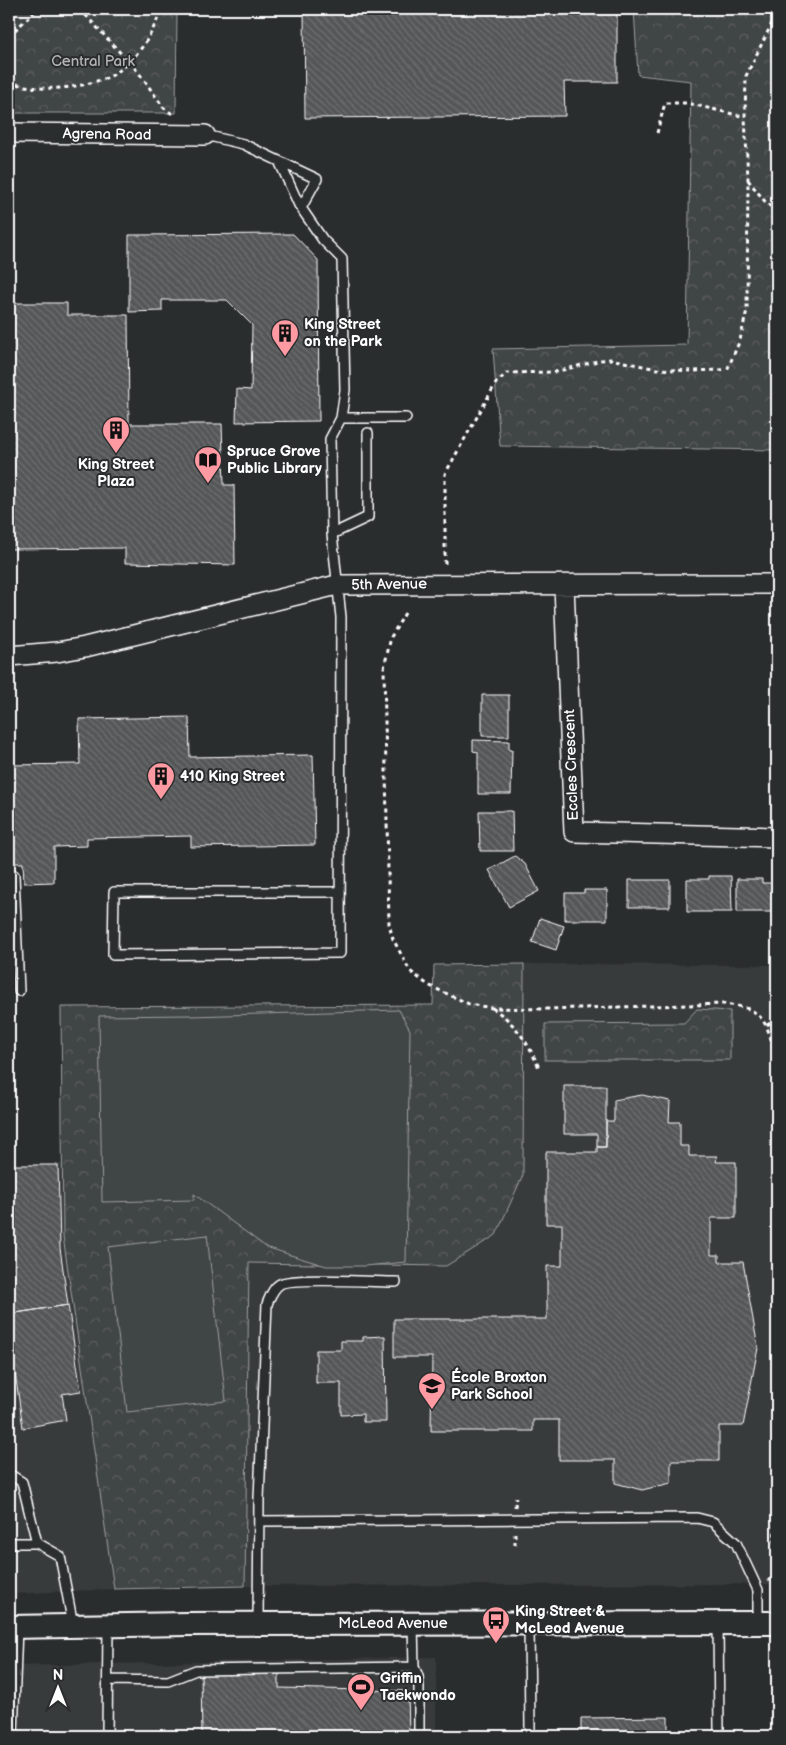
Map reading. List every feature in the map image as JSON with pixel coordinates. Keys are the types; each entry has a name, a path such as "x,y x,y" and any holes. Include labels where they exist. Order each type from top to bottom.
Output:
{"street":[{"name":"Agrena Road","path":"9,133 205,135"},
{"name":"5th Avenue","path":"9,656 56,652 85,647 338,585 777,584"},
{"name":"Eccles Crescent","path":"564,585 574,832 777,837"},
{"name":"McLeod Avenue","path":"13,1627 108,1624 768,1623"}],"lane":[{"path":"205,135 243,144 317,179 301,208"},
{"path":"279,161 301,208 322,240 342,259 345,390 341,418 330,439 332,534 341,617 340,953 113,955 114,892 340,892"},
{"path":"341,418 406,418"},
{"path":"332,534 368,516 368,433"},
{"path":"9,876 14,875 19,991"},
{"path":"258,1624 259,1521 267,1304 272,1293 280,1284 297,1281 396,1282"},
{"path":"9,1474 22,1482 37,1543"},
{"path":"259,1521 697,1518 713,1522 736,1543 758,1590 768,1623"},
{"path":"9,1543 37,1543 60,1556 73,1625"},
{"path":"413,1623 414,1667 418,1676 419,1736"},
{"path":"529,1623 530,1731"},
{"path":"718,1623 719,1731"},
{"path":"107,1736 108,1624"},
{"path":"13,1627 13,1736"},
{"path":"109,1680 168,1681 177,1679 192,1670 414,1667"}],"path":[{"path":"9,36 36,9"},
{"path":"80,9 138,73 164,108 205,135"},
{"path":"9,82 24,87 59,88 87,84 110,77 128,63 148,39 161,9"},
{"path":"446,564 445,474 496,383 507,373 555,372 610,359 657,369 692,371 728,368 740,340 747,310 748,179 745,118 746,76 777,14"},
{"path":"657,133 665,103 688,103 745,118"},
{"path":"748,179 767,204 777,210"},
{"path":"405,612 391,637 384,668 388,924 393,939 410,971 428,985 450,996 469,1004 492,1008 546,1009 724,1004 747,1008 757,1014 767,1025 771,1035 775,1055 777,1129"},
{"path":"492,1008 504,1015 514,1025 528,1045 539,1068"},
{"path":"767,1025 777,1019"},
{"path":"758,1590 774,1576 777,1431"}],"shaded area":[{"name":"École Broxton Park School","path":"434,965 777,965 777,1584 245,1586 9,1594 9,1165 62,1164 61,1007 433,1005"},
{"path":"436,1657 436,1736 9,1736 9,1666"}],"green space":[{"name":"Central Park","path":"9,9 177,9 176,113 9,113"},
{"path":"634,9 777,9 777,450 500,446 493,349 687,345 691,81 638,75"},
{"path":"524,964 523,1175 496,1235 446,1266 249,1263 245,1586 114,1589 63,1236 61,1007 433,1005 434,965"},
{"path":"697,1009 730,1011 730,1060 545,1060 545,1024 684,1023"},
{"path":"399,1010 410,1030 406,1262 365,1266 326,1266 300,1258 266,1247 194,1194 194,1200 102,1202 99,1016 191,1016"},
{"path":"207,1235 226,1401 127,1412 108,1247"}],"building":[{"path":"304,9 617,9 617,82 564,82 565,116 305,118"},
{"name":"King Street on the Park","path":"293,234 318,260 319,421 236,422 237,389 251,390 252,325 227,300 162,300 162,311 129,312 129,235"},
{"name":"King Street Plaza","path":"9,303 67,303 67,315 128,315 129,424 222,424 224,485 234,485 235,565 125,563 125,548 9,549"},
{"path":"482,695 509,695 509,736 482,736"},
{"name":"410 King Street","path":"189,717 190,757 313,755 315,845 191,847 191,836 87,838 87,846 54,847 54,882 24,883 23,863 9,863 9,765 80,764 79,719"},
{"path":"473,740 509,741 509,750 512,750 511,794 478,794 478,752 473,751"},
{"path":"479,811 512,811 513,851 480,851"},
{"path":"515,856 525,864 539,891 509,907 489,870"},
{"path":"709,876 731,876 732,912 687,912 687,879 709,879"},
{"path":"737,879 762,879 762,883 777,883 777,912 737,912"},
{"path":"629,880 670,880 670,907 629,907"},
{"path":"584,890 607,890 607,920 565,920 565,893 584,893"},
{"path":"540,918 564,926 556,950 532,942"},
{"path":"564,1086 606,1086 606,1147 597,1147 597,1134 564,1134"},
{"path":"642,1095 670,1101 669,1122 680,1122 680,1146 689,1146 689,1156 717,1156 716,1162 736,1162 736,1218 711,1218 711,1255 719,1255 719,1262 743,1262 758,1348 743,1426 719,1426 719,1461 671,1461 671,1483 642,1490 615,1483 615,1460 559,1460 559,1420 533,1420 533,1431 431,1431 432,1357 394,1357 394,1319 547,1319 547,1266 562,1266 562,1224 546,1224 546,1152 597,1152 597,1147 606,1147 606,1121 614,1121 614,1100"},
{"path":"9,1165 58,1165 60,1248 68,1305 9,1314"},
{"path":"68,1305 81,1391 62,1394 66,1420 23,1428 9,1331 9,1314"},
{"path":"385,1336 386,1422 363,1422 363,1414 341,1415 341,1383 316,1383 316,1350 341,1350 341,1341 363,1341 363,1337"},
{"path":"201,1674 279,1674 279,1688 408,1691 409,1736 202,1736"},
{"path":"668,1717 668,1736 581,1736 581,1718"}],"place":[{"name":"King Street on the Park","path":"285,357"},
{"name":"King Street Plaza","path":"116,454"},
{"name":"Spruce Grove Public Library","path":"208,484"},
{"name":"410 King Street","path":"161,800"},
{"name":"École Broxton Park School","path":"432,1410"},
{"name":"King Street & McLeod Avenue","path":"496,1644"},
{"name":"Griffin Taekwondo","path":"361,1711"}]}
